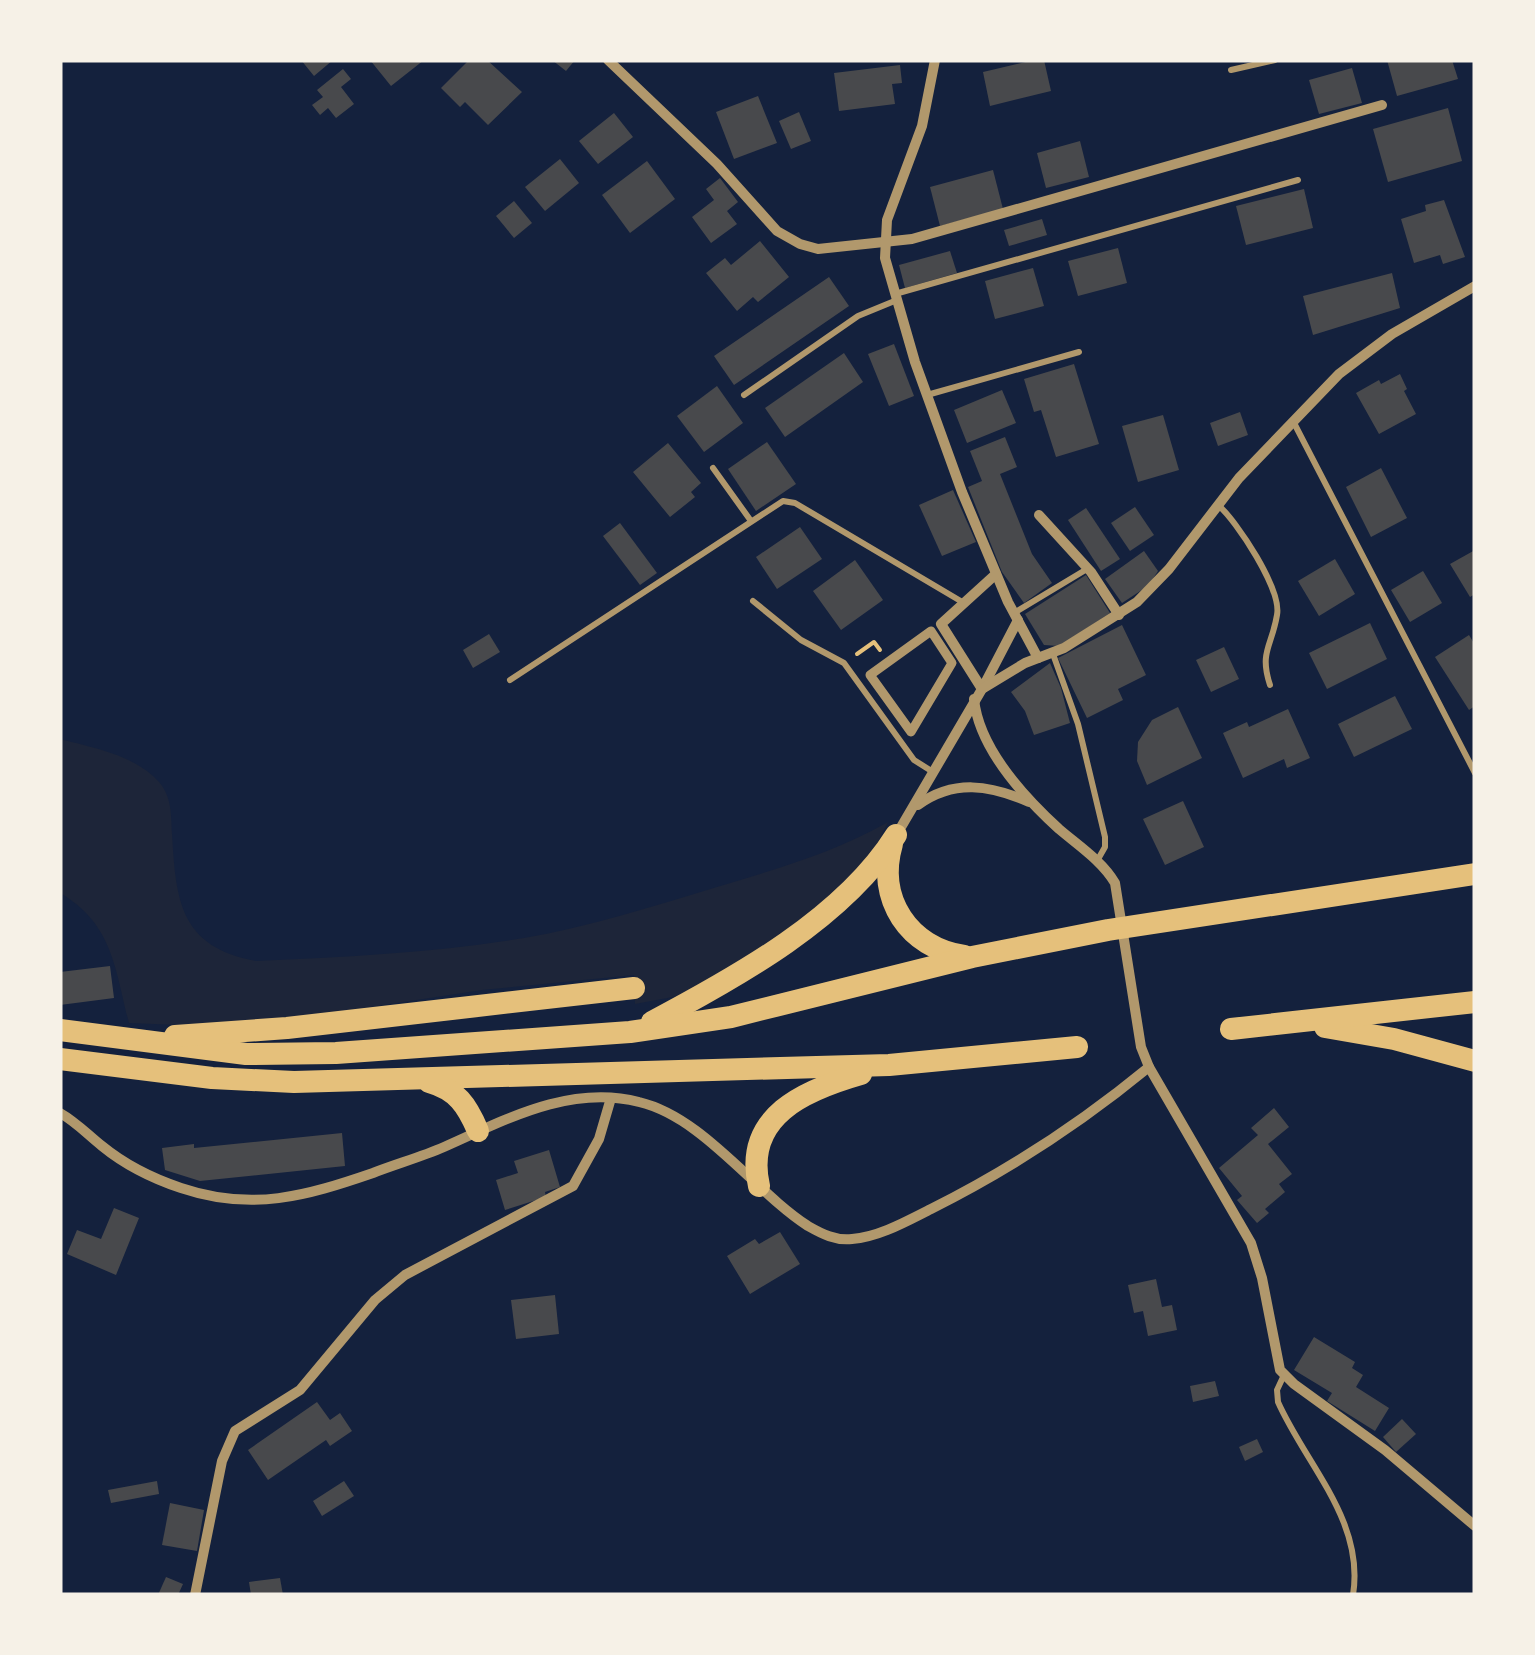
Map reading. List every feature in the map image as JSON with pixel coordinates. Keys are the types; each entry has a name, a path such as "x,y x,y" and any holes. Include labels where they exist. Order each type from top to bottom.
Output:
{"highway":[{"path":"896,835 888,872 902,921 917,938 934,948 972,957"},
{"path":"630,1032 702,996 763,959 864,878 896,835"},
{"path":"60,1030 246,1054 336,1053 630,1032 731,1017 972,957 1124,927 1475,874"},
{"path":"105,1038 286,1028 634,988"},
{"path":"1231,1028 1475,1002"},
{"path":"1296,1022 1394,1039 1475,1061"},
{"path":"60,1059 212,1078 294,1082 889,1066 1077,1047"},
{"path":"759,1186 757,1154 767,1127 777,1114 811,1091 889,1066"},
{"path":"416,1078 446,1087 458,1096 478,1130"}],"street":[{"path":"608,60 717,164 786,238 822,249 912,240 1382,105"},
{"path":"934,60 926,115 890,214 884,243 896,297 927,395 996,574 1038,658"},
{"path":"982,688 1053,654 1118,615 1162,578 1217,504 1339,374 1372,348 1475,286"},
{"path":"1039,515 1088,568 1118,615"},
{"path":"940,634 941,624 996,574"},
{"path":"896,835 982,688 1016,617"},
{"path":"953,654 952,663 912,732 870,675 931,631 940,634 982,688"},
{"path":"974,700 994,752 1034,804 1114,880 1132,975 1137,1029 1149,1068 1248,1237 1264,1286 1276,1361 1284,1375 1385,1450 1475,1526"},
{"path":"882,714 892,706"},
{"path":"911,811 936,793 962,787 995,789 1034,804"},
{"path":"60,1113 116,1156 160,1180 201,1194 251,1201 284,1200 325,1190 438,1150 478,1130 551,1103 611,1098 638,1102 668,1114 816,1231 844,1239 866,1236 920,1215 1008,1168 1074,1126 1149,1068"},
{"path":"195,1595 222,1461 235,1430 300,1390 382,1293 405,1274 573,1186 599,1139 611,1098"}],"lane":[{"path":"1231,70 1275,60"},
{"path":"744,395 858,316 896,297 1298,180"},
{"path":"927,395 1079,352"},
{"path":"1293,420 1475,773"},
{"path":"713,468 751,521"},
{"path":"510,680 781,502 792,502 964,603"},
{"path":"1217,504 1243,533 1276,600 1277,617 1264,653 1270,685"},
{"path":"1016,617 1088,568"},
{"path":"753,601 801,640 844,663 914,760 934,772"},
{"path":"1053,654 1078,724 1105,837 1098,861"},
{"path":"1284,1375 1277,1390 1280,1407 1350,1533 1353,1595"}],"path":[{"path":"844,663 874,642 889,662"}],"shaded area":[{"path":"60,739 126,759 159,782 170,806 176,880 187,917 211,945 256,961 424,951 548,933 621,916 783,867 847,843 888,822 872,854 852,878 764,949 678,996 635,1004 634,975 482,990 286,1020 129,1023 109,949 91,919 60,893"}],"building":[{"path":"301,60 333,60 314,76"},
{"path":"370,60 424,60 391,86"},
{"path":"469,60 487,60 522,92 488,125 465,102 460,107 441,88"},
{"path":"552,60 575,60 566,71"},
{"path":"1044,60 1051,91 990,106 983,72"},
{"path":"1387,60 1452,60 1458,79 1397,96"},
{"path":"900,65 902,83 892,84 895,104 839,111 834,73"},
{"path":"1352,68 1362,103 1319,114 1309,80"},
{"path":"343,69 351,79 341,87 354,104 336,118 328,108 320,115 312,105 323,97 317,90"},
{"path":"758,96 777,143 734,159 716,112"},
{"path":"1448,108 1462,161 1388,182 1373,129"},
{"path":"799,112 811,141 791,149 779,121"},
{"path":"614,113 633,137 598,164 579,141"},
{"path":"1080,141 1089,177 1046,188 1037,153"},
{"path":"560,159 579,183 545,211 525,187"},
{"path":"647,161 675,199 630,233 602,195"},
{"path":"993,170 1003,209 940,226 930,187"},
{"path":"720,178 738,202 727,211 737,224 711,243 692,217 714,200 706,189"},
{"path":"1304,189 1313,228 1246,245 1236,206"},
{"path":"1444,200 1465,257 1443,264 1440,255 1414,263 1401,219 1426,211 1425,205"},
{"path":"514,201 532,223 514,238 496,216"},
{"path":"1042,219 1047,235 1009,246 1004,230"},
{"path":"760,241 789,277 758,302 753,297 737,311 706,273 725,258 731,265"},
{"path":"1118,248 1127,283 1078,296 1068,261"},
{"path":"950,251 957,273 905,288 899,265"},
{"path":"1033,268 1044,306 995,319 985,281"},
{"path":"1392,273 1400,308 1313,335 1303,296"},
{"path":"829,277 849,306 734,385 714,356"},
{"path":"894,344 914,396 889,406 868,354"},
{"path":"844,353 863,382 785,437 765,408"},
{"path":"1074,364 1099,444 1056,457 1041,410 1034,412 1024,379"},
{"path":"1400,374 1416,414 1379,434 1356,393"},
{"path":"717,386 743,423 704,452 677,416"},
{"path":"1002,390 1016,423 967,443 954,410"},
{"path":"1240,412 1248,435 1218,446 1210,423"},
{"path":"1163,415 1179,470 1138,482 1122,426"},
{"path":"1005,437 1017,467 1000,474 1032,554 1052,583 1024,603 1002,572 968,487 982,481 970,451"},
{"path":"767,442 796,484 756,511 728,469"},
{"path":"668,443 701,483 691,492 695,497 670,517 633,472"},
{"path":"1381,468 1407,518 1371,537 1346,487"},
{"path":"953,490 976,542 942,556 919,505"},
{"path":"1135,507 1154,535 1130,551 1111,523"},
{"path":"1086,508 1120,559 1101,571 1068,520"},
{"path":"620,523 657,573 640,585 603,536"},
{"path":"800,527 822,559 777,589 756,557"},
{"path":"1475,550 1475,594 1470,597 1450,564"},
{"path":"1144,551 1158,571 1148,586 1122,603 1105,579"},
{"path":"1335,559 1355,594 1319,616 1298,581"},
{"path":"855,560 883,600 841,630 813,591"},
{"path":"1423,571 1442,603 1410,622 1391,590"},
{"path":"1086,575 1110,613 1059,646 1044,645 1025,614"},
{"path":"1370,623 1387,659 1327,689 1309,653"},
{"path":"1122,625 1146,675 1118,689 1123,700 1087,718 1058,658"},
{"path":"489,634 500,652 473,668 463,650"},
{"path":"1469,635 1475,645 1475,706 1469,710 1435,657"},
{"path":"1224,647 1239,679 1211,692 1196,660"},
{"path":"1050,663 1070,723 1034,735 1025,711 1011,692"},
{"path":"1395,696 1412,729 1354,757 1338,724"},
{"path":"1178,707 1202,758 1147,785 1137,761 1138,742 1152,720"},
{"path":"1288,709 1310,758 1287,768 1284,759 1243,778 1223,733 1247,722 1249,727"},
{"path":"1183,801 1204,847 1165,865 1143,819"},
{"path":"110,966 114,998 60,1005 60,972"},
{"path":"1274,1108 1289,1127 1268,1144 1292,1174 1279,1184 1285,1192 1265,1209 1269,1213 1257,1223 1237,1200 1242,1196 1219,1168 1258,1135 1251,1128"},
{"path":"342,1133 345,1166 200,1181 165,1170 162,1148"},
{"path":"549,1150 560,1187 545,1192 546,1197 505,1210 496,1180 518,1173 514,1161"},
{"path":"114,1208 139,1218 116,1275 67,1254 77,1230 101,1239"},
{"path":"780,1232 800,1264 750,1294 727,1256 755,1239 759,1244"},
{"path":"1156,1279 1162,1307 1172,1305 1177,1330 1148,1336 1143,1311 1134,1313 1128,1285"},
{"path":"555,1295 559,1334 516,1339 511,1300"},
{"path":"1314,1337 1355,1362 1352,1368 1363,1375 1356,1387 1389,1408 1375,1431 1327,1401 1332,1393 1294,1370"},
{"path":"1215,1381 1219,1396 1193,1402 1190,1386"},
{"path":"317,1402 330,1420 340,1413 352,1431 330,1446 326,1440 268,1480 248,1450"},
{"path":"1402,1419 1416,1434 1396,1452 1383,1437"},
{"path":"1257,1439 1263,1452 1245,1461 1239,1447"},
{"path":"157,1481 159,1494 111,1503 108,1490"},
{"path":"344,1481 354,1496 322,1516 313,1501"},
{"path":"170,1503 204,1510 197,1551 162,1545"},
{"path":"166,1577 183,1584 178,1595 158,1595"},
{"path":"280,1578 283,1595 251,1595 249,1582"}]}
